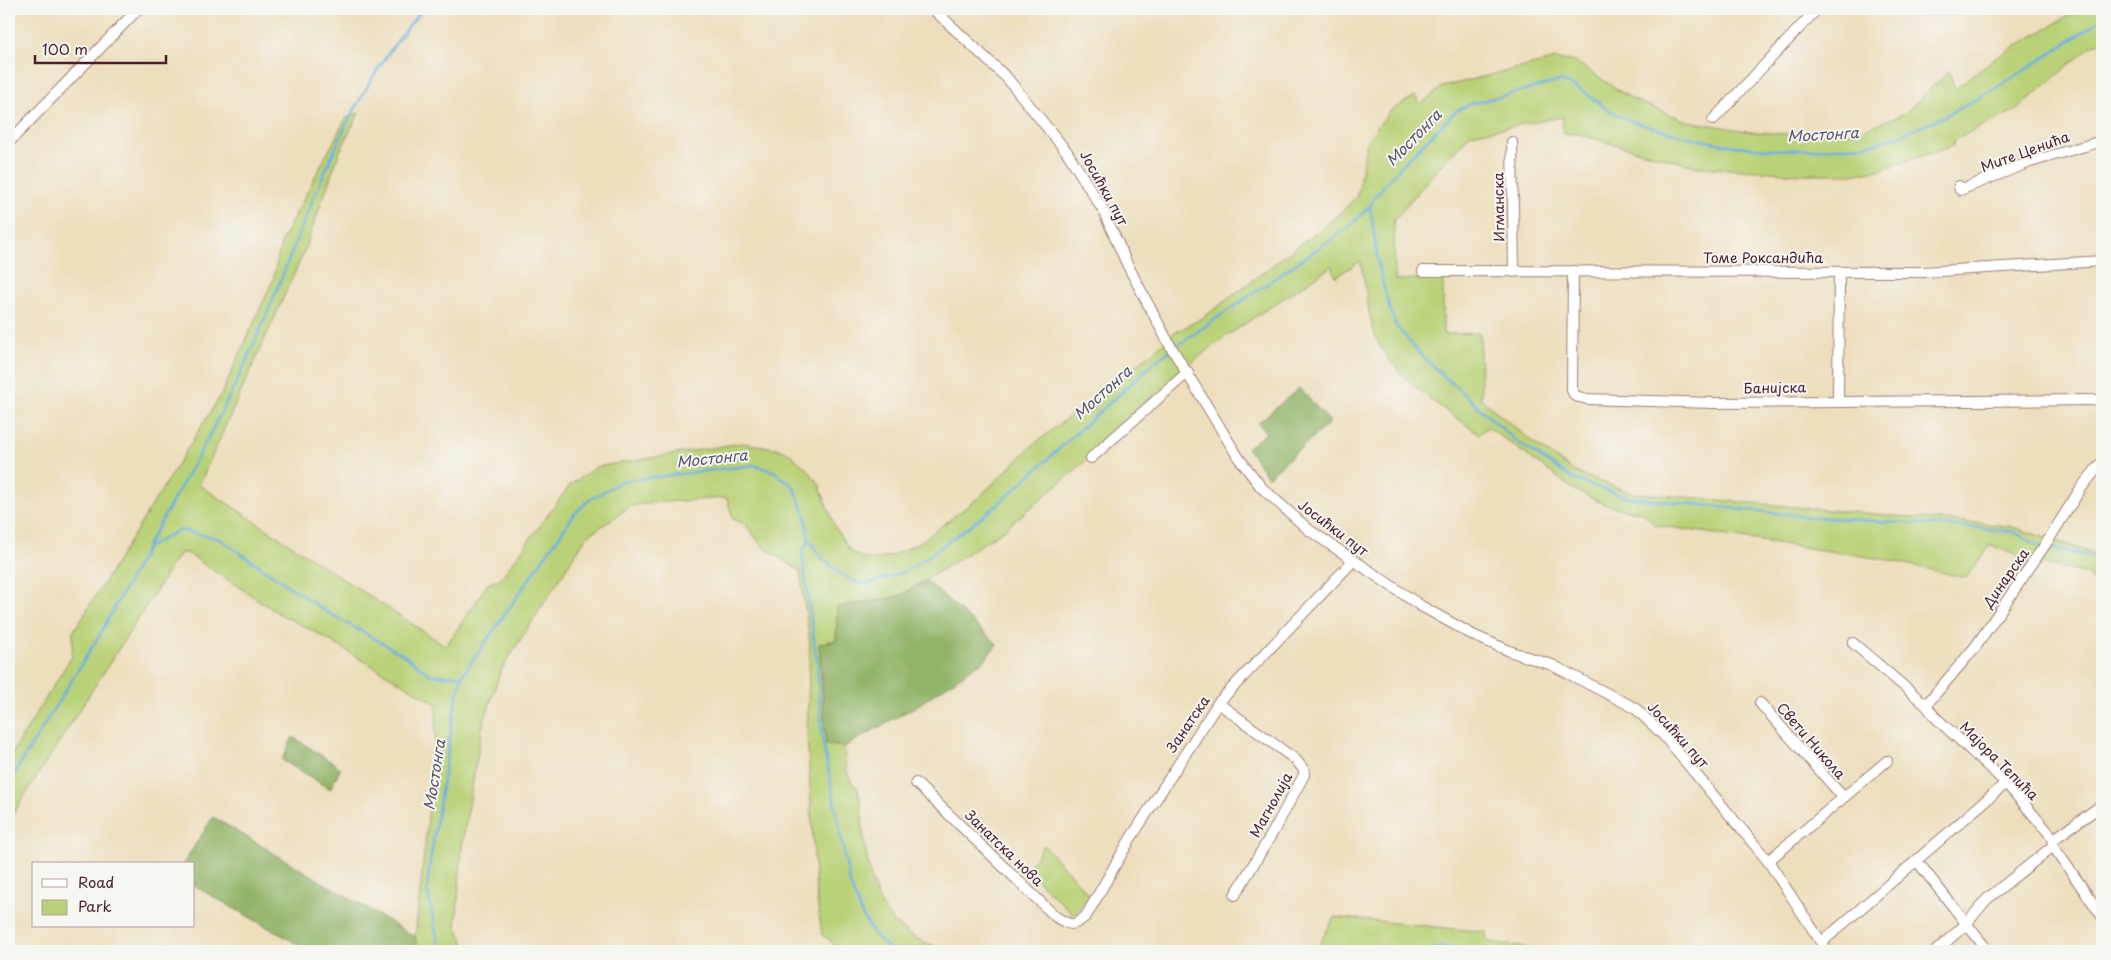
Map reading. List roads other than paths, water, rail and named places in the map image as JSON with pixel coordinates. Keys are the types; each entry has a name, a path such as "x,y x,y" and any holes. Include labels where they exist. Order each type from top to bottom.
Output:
{"street":[{"path":"9,142 138,9"},
{"name":"Јосићки пут","path":"933,9 1007,78 1068,152 1104,210 1127,264 1168,342 1238,457 1261,488 1309,530 1352,561 1421,606 1475,636 1512,652 1552,665 1635,708 1664,736 1768,861 1824,947"},
{"path":"1713,120 1817,9"},
{"name":"Мите Ценића","path":"1959,186 1960,190 2030,162 2102,141"},
{"name":"Игманска","path":"1512,142 1514,272"},
{"name":"Томе Роксандића","path":"1423,271 1923,272 2102,261"},
{"name":"Банијска","path":"1573,271 1572,390 1575,396 1587,400 1713,403 2102,400"},
{"path":"1838,401 1839,272"},
{"path":"1091,458 1185,369"},
{"name":"Динарска","path":"1926,705 1976,646 2049,539 2080,488 2102,462"},
{"name":"Занатска","path":"1076,924 1086,916 1129,840 1218,703 1352,561"},
{"name":"Мајора Тепића","path":"1853,643 1926,705 1935,717 2006,783 2053,842 2102,916"},
{"name":"Магнолија","path":"1218,703 1296,760 1304,770 1304,775 1274,832 1254,861 1235,895"},
{"name":"Свети Никола","path":"1760,703 1843,797"},
{"path":"1768,861 1887,761"},
{"path":"1824,947 1918,860 2006,783"},
{"name":"Занатска нова","path":"916,784 1056,917 1069,924 1076,924"},
{"path":"1936,951 1966,924 1987,899 2053,842 2102,806"},
{"path":"1918,860 1988,951"}],"waterway":[{"path":"147,546 222,412 249,356 329,161 349,121 370,82 395,44 423,9"},
{"name":"Мостонга","path":"1175,347 1349,227 1370,206 1374,198 1402,165 1456,111 1470,104 1561,81 1583,91 1621,117 1705,141 1748,147 1792,150 1864,145 1880,142 1910,131 1968,104 2023,72 2102,19"},
{"path":"1370,206 1378,263 1389,307 1396,326 1424,358 1516,441 1573,479 1627,497 1812,517 1970,527 2014,532 2041,547"},
{"name":"Мостонга","path":"440,951 427,889 455,705 462,676 575,513 589,500 622,481 755,465 775,472 794,487 805,514 809,540 821,557 839,573 856,582 867,584 904,572 995,507 1170,350"},
{"path":"9,782 99,636 147,548 179,530 220,539 325,611 402,654 431,675 462,676"},
{"path":"809,540 802,553 817,662 822,737 850,884 862,915 874,935 892,951"},
{"path":"2046,548 2102,558"},
{"path":"1427,951 1444,947 1492,951"}]}
